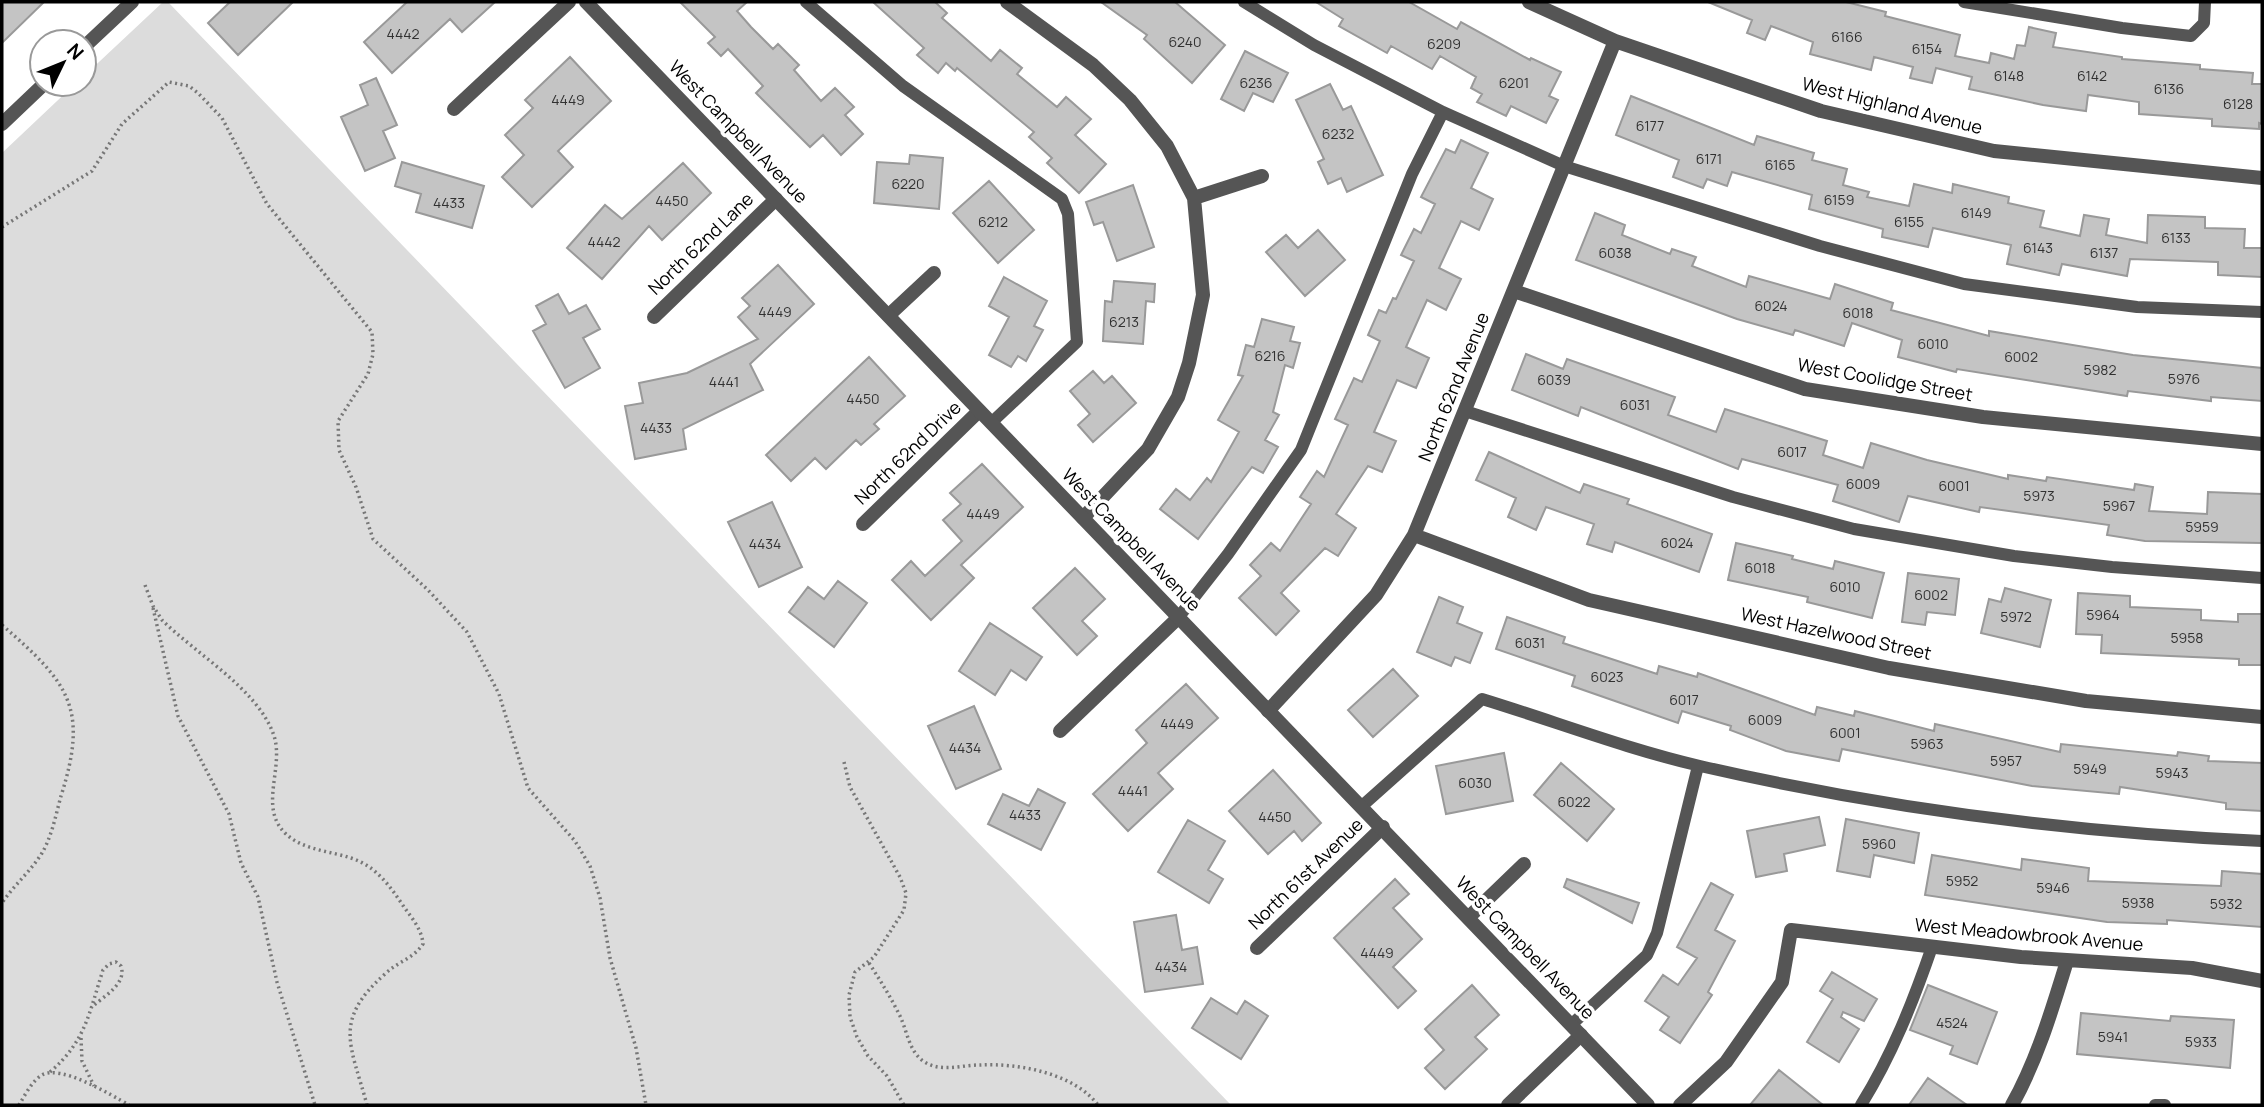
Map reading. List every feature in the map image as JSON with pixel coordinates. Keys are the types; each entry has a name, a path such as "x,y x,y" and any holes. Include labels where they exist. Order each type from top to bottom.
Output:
{"street":[{"path":"98,34 132,2"},
{"path":"454,109 569,2"},
{"name":"West Campbell Avenue","path":"586,2 1648,1105"},
{"path":"1007,2 1093,65 1130,100 1167,146 1194,198 1203,295 1189,363 1178,397 1148,449 1083,518"},
{"name":"West Highland Avenue","path":"1529,2 1615,41 1821,111 1994,151 2262,178"},
{"name":"North 62nd Avenue","path":"1268,711 1376,594 1414,535 1615,41"},
{"path":"2,124 29,98"},
{"path":"1194,198 1262,176"},
{"name":"North 62nd Lane","path":"654,317 776,199"},
{"path":"889,315 934,273"},
{"name":"West Coolidge Street","path":"1514,292 1805,389 1983,417 2262,444"},
{"name":"North 62nd Drive","path":"863,524 979,411"},
{"name":"West Hazelwood Street","path":"1414,535 1589,600 1889,668 2086,701 2262,717"},
{"path":"1060,731 1178,618"},
{"name":"North 61st Avenue","path":"1257,948 1382,827"},
{"path":"1469,917 1524,864"},
{"name":"West Meadowbrook Avenue","path":"1680,1105 1726,1062 1769,1003 1782,982 1791,930 2067,961 2192,968 2262,981"},
{"path":"2012,1105 2033,1060 2067,961"},
{"path":"1508,1105 1576,1030"}],"lane":[{"path":"806,2 903,86 1062,199 1068,214 1077,342 991,423"},
{"path":"1244,2 1314,45 1443,112 1564,166 1820,246 1964,284 2137,307 2262,312"},
{"path":"1964,2 2122,28 2190,36 2204,23 2205,2"},
{"path":"1178,618 1220,565 1301,450 1412,174 1443,112"},
{"path":"1465,411 1733,497 1854,529 2014,556 2112,568 2262,578"},
{"path":"1362,806 1482,699 1698,766 1889,802 2004,818 2202,839 2262,841"},
{"path":"1576,1030 1647,955 1657,933 1698,766"},
{"path":"1861,1105 1881,1073 1914,1001 1933,947"},
{"path":"2155,1105 2165,1105"}],"path":[{"path":"2,228 92,171 122,124 169,82 188,86 222,118 267,204 372,332 373,354 368,374 338,421 339,450 356,487 373,539 428,590 467,632 499,694 528,788 575,841 590,866 600,898 613,970 636,1048 646,1105"},
{"path":"145,585 153,606 178,716 229,814 241,863 258,898 277,982 315,1105"},
{"path":"153,606 175,633 239,686 261,710 275,741 277,760 272,806 280,827 298,842 352,858 376,872 420,932 423,944 418,951 386,972 351,1016 351,1038 367,1105"},
{"path":"2,625 41,663 67,696 73,712 75,741 44,849 2,903"},
{"path":"844,762 850,786 906,893 904,910 869,963 858,968 852,976 849,1007 852,1027 863,1048 887,1076 904,1105"},
{"path":"19,1105 35,1081 50,1072 72,1051 82,1036 103,970 116,962 121,966 121,981 92,1007"},
{"path":"869,963 901,1017 914,1051 924,1062 941,1068 994,1065 1039,1072 1074,1084 1098,1105"},
{"path":"82,1036 82,1061 96,1089"},
{"path":"50,1072 64,1073 129,1105"}],"shaded area":[{"path":"163,2 168,2 1231,1105 2,1105 2,153 60,98 98,98 98,63"}],"building":[{"path":"2,2 44,2 2,43"},
{"path":"230,2 293,2 238,55 208,23"},
{"path":"407,2 495,2 462,32 450,19 392,73 364,42"},
{"path":"680,2 747,2 737,11 751,27 773,49 778,44 799,65 794,70 821,101 835,88 854,107 845,115 863,134 841,155 823,135 810,147 756,93 763,86 728,49 721,56 708,43 715,37"},
{"path":"873,2 935,2 947,13 942,18 991,61 1000,50 1022,68 1017,74 1057,107 1066,97 1091,119 1075,135 1106,164 1079,193 1047,163 1052,158 1029,137 1034,132 957,68 955,71 946,63 938,73 917,55 924,48"},
{"path":"1101,2 1175,2 1225,45 1192,83 1144,39 1147,35"},
{"path":"1316,2 1409,2 1457,29 1461,22 1530,60 1531,58 1561,72 1549,96 1558,100 1546,123 1511,106 1506,116 1477,102 1482,94 1471,88 1476,77 1440,56 1432,69 1391,46 1387,53 1339,26 1343,19"},
{"path":"1708,2 1846,2 1886,12 1885,16 1960,35 1955,56 1989,63 1991,53 2014,59 2017,45 2025,46 2029,27 2056,33 2053,47 2122,59 2200,65 2200,69 2253,73 2252,84 2262,84 2262,124 2259,123 2259,129 2212,126 2212,119 2139,114 2139,102 2088,95 2086,111 2043,105 1969,89 1972,77 1936,68 1932,83 1910,78 1913,67 1874,57 1871,70 1810,54 1813,42 1771,26 1765,40 1747,33 1752,20"},
{"path":"1245,51 1288,73 1273,102 1253,93 1244,111 1221,99"},
{"path":"570,57 611,101 558,151 573,167 532,207 502,177 524,155 505,135 533,108 525,100"},
{"path":"376,78 397,125 383,131 395,158 365,171 341,117 368,105 360,85"},
{"path":"1330,84 1343,110 1351,106 1383,175 1347,192 1341,178 1328,184 1318,162 1324,159 1296,100"},
{"path":"1631,96 1754,145 1757,136 1814,153 1812,160 1847,169 1843,185 1869,192 1867,197 1909,206 1914,184 1952,193 1953,184 2009,197 2008,203 2044,211 2040,227 2080,236 2084,215 2109,219 2106,235 2147,243 2148,215 2205,217 2205,228 2245,229 2244,248 2262,248 2262,277 2218,275 2218,262 2130,259 2127,276 2062,264 2059,275 2007,264 2011,245 1933,228 1928,247 1882,237 1883,229 1809,209 1812,195 1732,172 1727,186 1707,179 1703,188 1673,177 1679,160 1616,135"},
{"path":"1461,140 1488,153 1471,188 1493,199 1479,230 1461,221 1439,268 1461,279 1446,310 1427,300 1406,347 1429,358 1416,388 1397,380 1374,432 1396,441 1382,472 1368,466 1336,514 1356,528 1338,556 1325,548 1281,593 1299,611 1276,635 1239,598 1261,576 1250,565 1271,543 1280,551 1311,504 1300,497 1317,471 1324,477 1348,425 1335,419 1354,378 1362,382 1380,341 1368,335 1379,310 1386,313 1393,298 1396,299 1414,261 1401,255 1414,229 1421,233 1435,204 1421,197 1446,149 1455,153"},
{"path":"910,155 943,158 939,209 874,203 877,162 909,164"},
{"path":"402,162 484,186 472,228 416,212 421,194 395,186"},
{"path":"683,163 711,193 662,240 649,226 602,279 567,248 605,205 622,219"},
{"path":"989,181 1034,230 998,263 953,213"},
{"path":"1133,185 1154,247 1117,261 1103,222 1094,225 1086,202"},
{"path":"1595,213 1625,225 1622,235 1670,254 1672,249 1696,257 1692,266 1746,287 1749,276 1830,299 1835,284 1893,303 1891,310 1989,336 1989,331 2133,355 2262,368 2262,401 2211,397 2211,401 2128,391 2127,396 1957,369 1956,372 1898,357 1902,340 1852,323 1844,346 1795,330 1793,335 1737,319 1576,260"},
{"path":"1318,230 1345,260 1305,296 1266,252 1286,235 1298,248"},
{"path":"778,265 814,304 750,364 763,390 683,429 686,449 635,459 625,406 643,403 639,383 687,373 758,339 738,317 750,306 742,298"},
{"path":"1004,277 1047,301 1034,326 1043,330 1026,361 1018,356 1011,367 989,355 1009,317 989,306"},
{"path":"1114,281 1155,284 1154,302 1146,301 1143,344 1103,341 1105,301 1112,302"},
{"path":"558,294 569,314 586,305 600,329 583,338 600,368 565,388 533,331 546,324 536,306"},
{"path":"1262,319 1294,327 1290,341 1300,343 1293,368 1285,365 1273,412 1279,415 1265,440 1278,447 1263,473 1252,467 1198,539 1160,509 1176,489 1190,500 1207,478 1211,482 1239,432 1218,420 1243,376 1238,375 1246,345 1254,347"},
{"path":"1526,354 1563,369 1567,359 1675,397 1668,415 1716,432 1725,409 1827,441 1823,455 1863,468 1871,443 1927,460 2008,479 2008,475 2046,481 2047,477 2134,490 2135,484 2153,487 2149,511 2207,514 2208,492 2262,494 2262,543 2145,541 2107,535 2109,525 1980,507 1979,512 1908,496 1899,522 1833,501 1838,485 1742,459 1738,469 1581,407 1578,416 1512,390"},
{"path":"869,357 905,396 874,424 879,429 861,445 856,440 826,469 815,458 791,481 766,455"},
{"path":"1093,371 1104,383 1112,376 1136,403 1093,442 1078,425 1090,414 1070,391"},
{"path":"1489,452 1580,493 1584,484 1629,499 1627,504 1712,534 1699,572 1615,542 1612,552 1587,544 1594,524 1546,507 1536,530 1508,517 1516,498 1476,480"},
{"path":"982,464 1023,507 961,565 974,578 931,620 892,580 911,561 925,576 962,541 943,520 961,504 950,493"},
{"path":"772,502 802,567 759,587 728,522"},
{"path":"1736,543 1793,556 1792,559 1833,569 1835,561 1884,573 1872,618 1807,602 1808,597 1728,580"},
{"path":"1075,568 1105,599 1082,621 1097,636 1077,655 1033,608"},
{"path":"1908,573 1959,579 1955,615 1927,612 1925,625 1902,622"},
{"path":"838,581 867,603 834,647 789,612 808,587 824,599"},
{"path":"2005,588 2051,600 2040,647 1981,633 1989,599 2001,602"},
{"path":"2078,593 2130,596 2130,607 2201,610 2201,620 2238,622 2238,614 2262,614 2262,665 2239,665 2239,659 2101,653 2102,635 2076,634"},
{"path":"1439,597 1463,607 1457,623 1482,633 1470,663 1455,657 1451,666 1417,652"},
{"path":"1507,617 1565,637 1563,643 1657,674 1659,666 1697,677 1698,673 1815,715 1817,707 1854,716 1855,711 1934,731 1935,724 2060,752 2061,744 2177,756 2178,752 2209,756 2208,761 2262,763 2262,811 2226,809 2226,803 2120,787 2119,794 2032,786 1842,749 1839,761 1786,751 1730,730 1731,726 1682,711 1678,723 1572,686 1575,676 1496,649"},
{"path":"990,623 1042,657 1026,680 1011,670 995,695 959,671"},
{"path":"1393,669 1418,696 1373,737 1348,710"},
{"path":"1186,684 1218,718 1158,773 1173,789 1128,831 1093,794 1147,743 1136,730"},
{"path":"974,706 1001,769 956,789 928,726"},
{"path":"1504,753 1513,801 1446,814 1436,766"},
{"path":"1561,763 1614,809 1587,841 1534,795"},
{"path":"1273,770 1321,823 1302,841 1294,831 1268,854 1229,811"},
{"path":"1038,789 1065,803 1041,850 988,824 1003,794 1029,806"},
{"path":"1819,817 1825,845 1784,854 1787,871 1756,877 1747,831"},
{"path":"1846,819 1919,833 1914,863 1874,855 1870,877 1837,871"},
{"path":"1188,820 1225,841 1208,870 1223,879 1209,903 1158,872"},
{"path":"1932,855 2021,870 2022,859 2089,868 2088,881 2221,886 2222,871 2262,874 2262,927 2167,920 2167,924 2107,922 1925,895"},
{"path":"1395,879 1409,894 1393,908 1422,939 1393,967 1416,991 1398,1008 1334,938"},
{"path":"1567,879 1639,903 1632,923 1564,887"},
{"path":"1711,883 1733,895 1715,930 1735,941 1708,992 1712,995 1680,1043 1660,1030 1669,1017 1645,1001 1663,975 1678,985 1697,958 1677,947"},
{"path":"1176,915 1182,950 1197,947 1203,984 1145,992 1134,922"},
{"path":"1832,972 1877,999 1864,1021 1843,1012 1841,1017 1859,1029 1839,1062 1807,1042 1833,999 1820,991"},
{"path":"1472,985 1499,1015 1475,1037 1487,1049 1445,1089 1425,1068 1444,1050 1425,1029"},
{"path":"1928,985 1997,1012 1977,1064 1950,1054 1953,1046 1910,1030"},
{"path":"1211,998 1237,1014 1245,1001 1268,1016 1241,1059 1192,1028"},
{"path":"2081,1013 2170,1021 2171,1016 2234,1020 2230,1068 2077,1054"},
{"path":"1779,1070 1823,1105 1750,1105"},
{"path":"1928,1078 1967,1105 1909,1105"}]}
